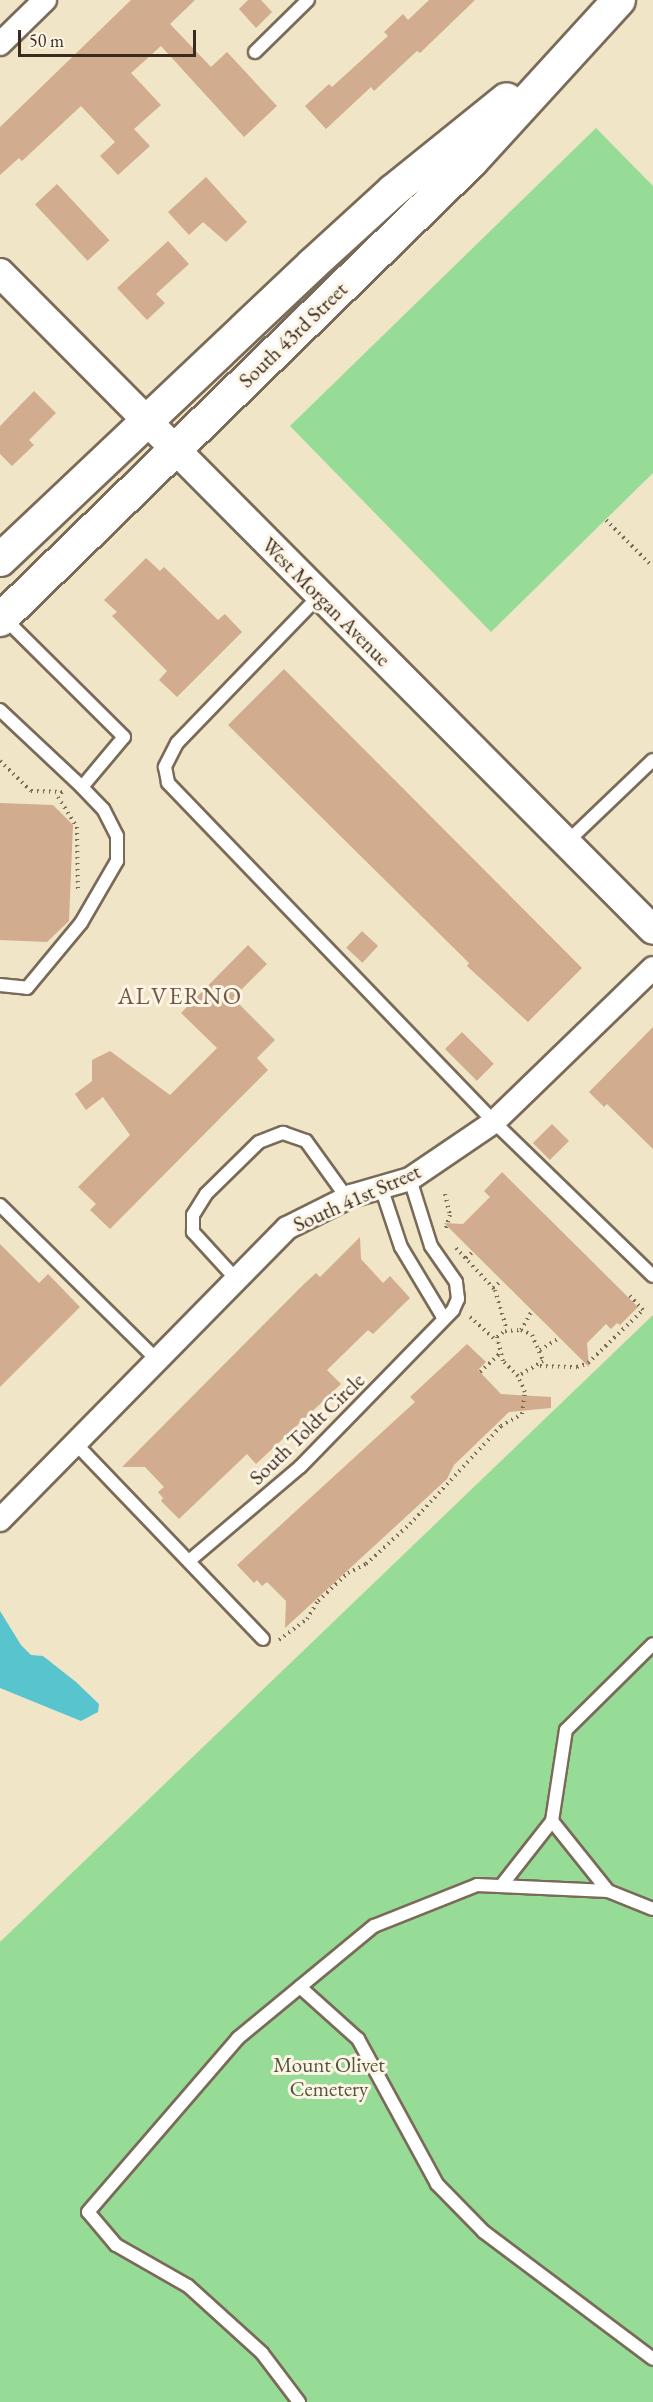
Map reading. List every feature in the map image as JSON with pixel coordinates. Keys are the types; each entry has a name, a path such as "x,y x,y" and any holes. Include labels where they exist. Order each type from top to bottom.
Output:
{"main road":[{"name":"South 43rd Street","path":"2,618 472,161 578,41 619,0"},
{"name":"South 43rd Street","path":"9,551 393,191 578,41"},
{"path":"9,551 48,573"}],"street":[{"path":"0,44 45,0"},
{"name":"West Morgan Avenue","path":"4,284 653,930"},
{"name":"South 41st Street","path":"0,1520 287,1228 347,1198 410,1179 494,1122 653,968"}],"lane":[{"path":"255,52 308,0"},
{"path":"319,596 177,743 165,767 168,783 494,1122 653,1276"},
{"path":"2,618 124,737 82,787"},
{"path":"0,711 103,809 117,836 117,861 81,922 27,988 0,985"},
{"path":"566,843 653,760"},
{"path":"236,1279 193,1232 193,1215 206,1194 259,1142 283,1133 306,1141 347,1198"},
{"path":"410,1179 431,1246 456,1282 458,1299"},
{"path":"381,1187 401,1247 444,1317"},
{"path":"0,1205 157,1360"},
{"name":"South Toldt Circle","path":"189,1561 300,1467 423,1344 458,1299"},
{"path":"76,1444 263,1639"},
{"path":"501,1886 552,1821 566,1730 653,1644"},
{"path":"552,1821 608,1891"},
{"path":"299,2402 261,2353 196,2294 116,2245 88,2212 238,2038 374,1926 477,1885 608,1891 653,1909"},
{"path":"300,1987 358,2039 437,2184 484,2232 653,2359"}],"path":[{"path":"606,520 653,567"},
{"path":"0,761 31,791 62,792 58,797 77,828 76,896"},
{"path":"445,1194 450,1215 446,1238"},
{"path":"451,1243 493,1288 507,1330"},
{"path":"466,1258 473,1252"},
{"path":"493,1288 501,1281"},
{"path":"518,1376 540,1366 577,1367 588,1363 643,1310 629,1295"},
{"path":"263,1639 275,1644 307,1619 318,1600 348,1573 366,1564 440,1495 501,1426 522,1414 525,1392 518,1376 499,1354 496,1341 475,1324 458,1299"},
{"path":"521,1330 532,1311"},
{"path":"496,1341 507,1330 521,1330 532,1335 540,1350 540,1366"},
{"path":"540,1350 560,1338"},
{"path":"480,1372 499,1354"}],"green space":[{"path":"596,128 653,186 653,473 491,632 290,426"},
{"name":"Mount Olivet Cemetery","path":"653,1315 653,2402 0,2402 0,1942"}],"water":[{"path":"0,1611 21,1645 31,1655 43,1656 76,1682 99,1704 98,1712 81,1721 0,1688"}],"building":[{"path":"131,0 195,0 170,24 211,67 227,52 277,106 244,137 161,46 131,73 161,105 134,129 150,146 118,175 100,156 115,142 81,106 22,161 19,158 0,175 0,127"},
{"path":"248,0 261,0 272,12 256,28 239,9"},
{"path":"429,0 475,0 420,53 417,51 374,91 371,87 326,129 305,106 329,84 332,87 388,36 384,32 403,14 408,20"},
{"path":"206,177 247,222 226,242 203,222 189,235 168,212"},
{"path":"57,184 110,240 88,261 35,204"},
{"path":"168,241 189,264 156,294 165,303 147,320 117,288"},
{"path":"34,391 56,413 29,440 34,445 12,466 0,454 0,426"},
{"path":"146,558 160,571 164,567 218,620 225,614 242,632 177,697 159,680 167,671 112,616 117,612 104,600"},
{"path":"284,669 582,968 528,1022 467,966 469,963 228,725"},
{"path":"0,803 53,805 73,825 69,921 47,942 0,940"},
{"path":"362,931 378,946 362,963 346,948"},
{"path":"248,945 267,964 233,998 275,1040 257,1058 268,1070 110,1229 90,1210 96,1204 78,1187 130,1135 103,1097 86,1110 75,1094 92,1081 92,1060 110,1051 170,1095 217,1048 181,1013"},
{"path":"653,1027 653,1149 607,1104 604,1107 589,1092"},
{"path":"462,1032 494,1064 477,1081 445,1049"},
{"path":"552,1124 569,1141 550,1160 533,1143"},
{"path":"502,1172 638,1307 620,1325 617,1323 611,1329 606,1324 587,1343 589,1367 444,1223 463,1224 490,1197 484,1191"},
{"path":"360,1237 361,1259 383,1283 390,1276 410,1298 373,1334 368,1330 327,1370 341,1384 256,1464 247,1454 179,1519 161,1501 163,1498 158,1492 164,1487 145,1467 122,1467 304,1284 316,1273 320,1277"},
{"path":"0,1244 39,1283 48,1274 80,1307 0,1387"},
{"path":"467,1344 486,1362 478,1370 501,1394 551,1397 551,1408 509,1412 454,1465 447,1479 285,1628 286,1601 267,1582 262,1586 257,1580 254,1583 237,1565 415,1402 410,1397"}],"district":[{"name":"ALVERNO","path":"180,996"}]}
